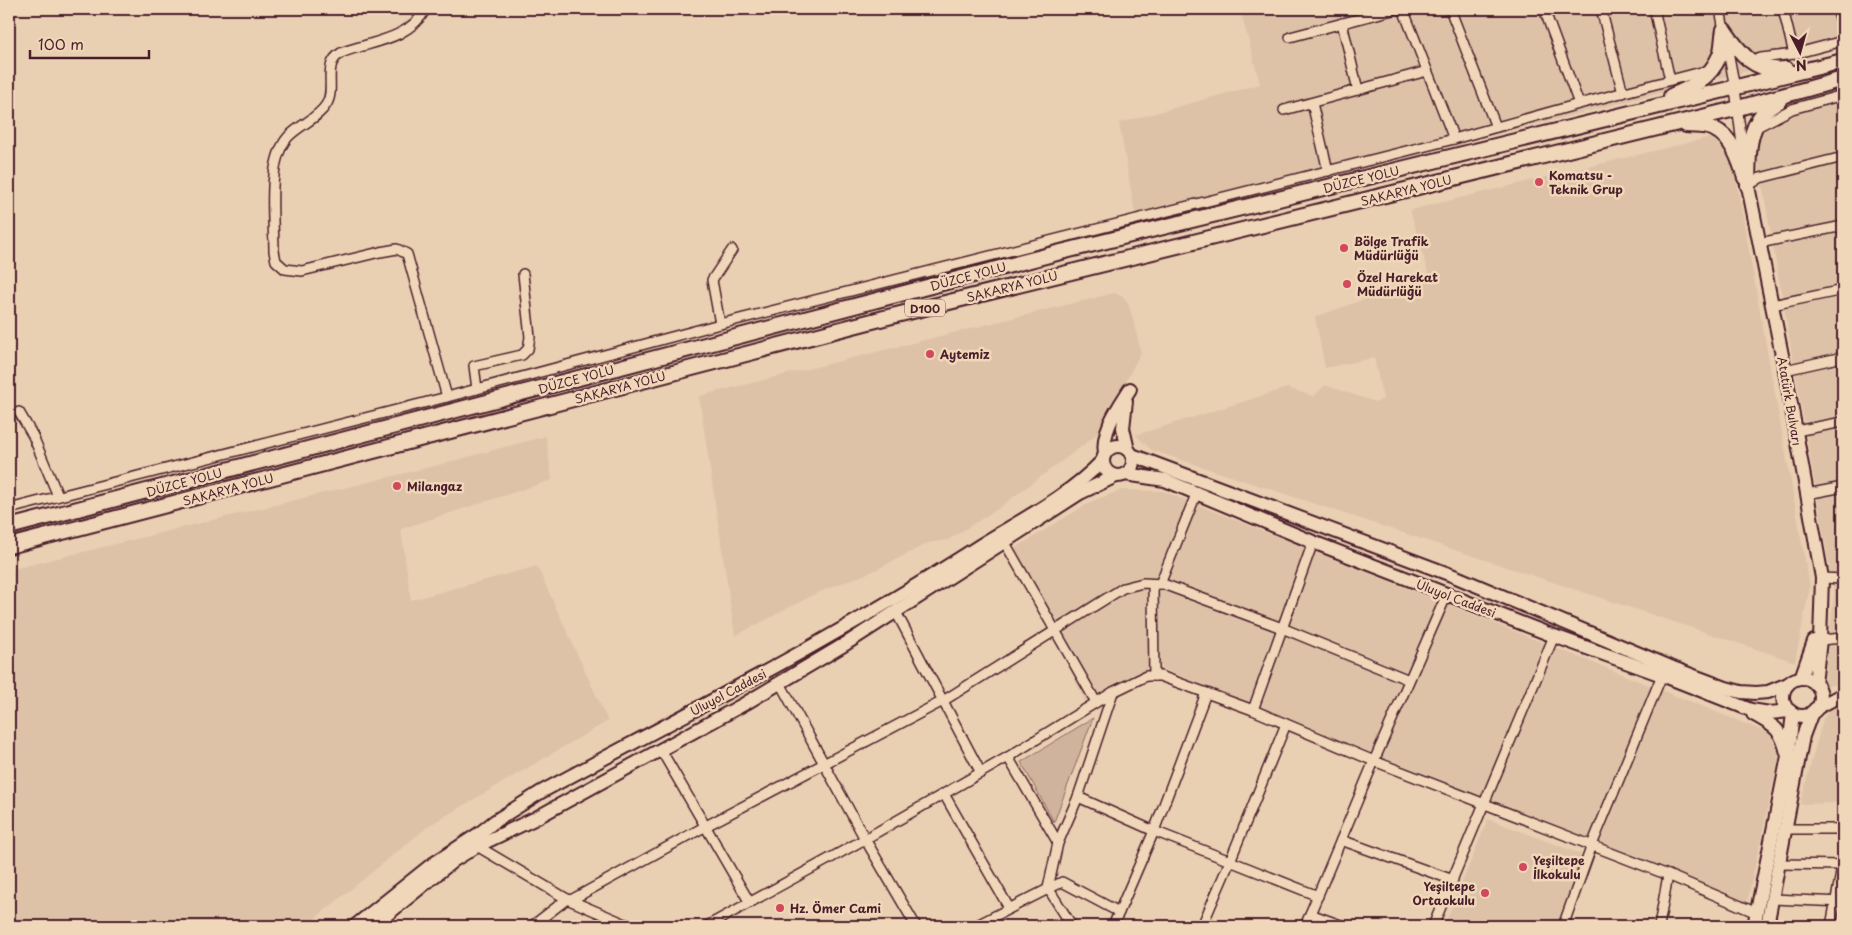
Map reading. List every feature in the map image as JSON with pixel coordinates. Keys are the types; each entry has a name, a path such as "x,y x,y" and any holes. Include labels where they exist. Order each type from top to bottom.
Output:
{"highway":[{"path":"1724,30 1737,48 1750,61 1772,71 1840,62"},
{"path":"1635,112 1684,91 1707,76 1720,56 1724,30"},
{"name":"DÜZCE YOLU","path":"9,527 1057,252 1840,62"},
{"name":"SAKARYA YOLU","path":"9,546 884,318 1676,124 1843,79"},
{"path":"1748,186 1750,145 1753,130 1764,112 1791,94"},
{"path":"1676,124 1713,128 1726,138 1741,164 1748,186"}],"main road":[{"name":"Atatürk Bulvarı","path":"1748,186 1785,370 1822,578 1820,617"},
{"path":"1130,389 1124,408 1123,428 1130,452 1132,466 1120,475 1108,472 1104,457 1105,437 1114,415 1130,389"},
{"path":"1104,457 1108,450 1116,446 1123,447 1130,452"},
{"name":"Uluyol Caddesi","path":"1130,452 1454,576 1726,688 1756,693 1768,692 1788,684"},
{"name":"Uluyol Caddesi","path":"355,926 430,866 541,792 881,608 1059,496 1087,477 1104,457"},
{"name":"Uluyol Caddesi","path":"373,926 454,860 477,846 534,819 780,683 896,612 1080,493 1120,475 1165,480 1313,542 1751,710 1770,713 1792,712"},
{"path":"1800,678 1808,660 1820,617"},
{"path":"1768,926 1803,736 1813,711 1820,701 1816,685 1820,617"},
{"path":"1843,690 1816,685 1806,678 1800,678 1788,684 1783,695 1786,707 1802,716 1843,694"},
{"path":"1740,706 1771,723 1781,734 1787,752 1787,763"},
{"path":"1754,926 1787,763 1792,712"}],"street":[{"path":"426,9 406,32 343,52 334,58 330,69 330,94 326,105 290,135 280,147 274,169 274,251 276,261 285,269 302,271 397,249 407,254 447,397"},
{"path":"1290,37 1396,9"},
{"path":"1403,9 1454,139"},
{"path":"1450,9 1496,127"},
{"path":"1544,9 1579,104"},
{"path":"1601,9 1623,92"},
{"path":"1654,9 1670,80"},
{"path":"1720,9 1748,186 1760,178 1843,157"},
{"path":"1783,9 1794,54"},
{"path":"1837,9 1843,28"},
{"path":"1342,23 1358,90"},
{"path":"1750,61 1794,54 1843,42"},
{"path":"9,509 447,397 720,324 1454,139 1623,92 1712,70"},
{"path":"1284,110 1427,71"},
{"path":"1753,130 1792,109 1843,95"},
{"path":"1312,103 1328,171"},
{"path":"1759,243 1843,226"},
{"path":"720,324 712,280 732,250"},
{"path":"477,389 474,366 522,355 528,349 530,337 524,274"},
{"path":"1772,305 1843,290"},
{"path":"1785,370 1843,357"},
{"path":"20,412 33,436 58,496"},
{"path":"1796,431 1843,422"},
{"path":"1807,494 1843,487"},
{"path":"1154,676 1156,584 1197,492"},
{"path":"1004,541 1096,702"},
{"path":"1252,710 1313,542"},
{"path":"1822,578 1843,579"},
{"path":"532,926 569,900 943,701 1123,588 1143,583 1156,584 1282,628 1409,680"},
{"path":"1305,926 1447,594"},
{"path":"896,612 981,772"},
{"path":"1433,926 1554,636"},
{"path":"1820,640 1843,638"},
{"path":"1563,926 1592,845 1662,675"},
{"path":"707,926 944,794 1113,692 1146,676 1160,676 1252,710 1374,761 1668,875 1757,913"},
{"path":"780,683 864,839 916,926"},
{"path":"1072,926 1048,888 1058,843 1078,797 1113,692"},
{"path":"1113,926 1154,831 1206,693"},
{"path":"1202,926 1286,724"},
{"path":"661,750 750,903"},
{"path":"1008,757 1058,843"},
{"path":"944,794 1009,908"},
{"path":"1078,797 1154,831 1318,896"},
{"path":"1786,829 1843,829"},
{"path":"1341,840 1453,880"},
{"path":"459,847 477,846 569,900 630,926"},
{"path":"1780,864 1843,864 1840,902 1831,926"},
{"path":"1659,926 1668,875"},
{"path":"975,926 1062,882 1119,912"},
{"path":"1772,899 1840,902"},
{"path":"1310,914 1343,926"}],"shaded area":[{"path":"1240,9 1843,9 1843,47 1137,225 1119,123 1260,84"},
{"path":"1843,95 1843,684 1824,686 1834,593 1756,149 1761,127 1783,111"},
{"path":"1715,136 1731,151 1810,587 1795,662 1151,450 1136,435 1287,388 1314,396 1325,385 1376,402 1383,399 1374,358 1325,368 1315,317 1429,276 1410,210"},
{"path":"1114,293 1124,297 1130,308 1141,352 1101,430 996,510 948,540 928,543 876,570 817,593 735,636 699,396"},
{"path":"546,436 552,480 401,529 411,600 537,566 608,721 430,825 306,926 9,926 9,570 442,464"},
{"path":"1122,490 1163,491 1769,733 1780,752 1747,903 1158,667 1086,703 1012,550 1092,501"},
{"path":"1837,700 1843,700 1843,803 1800,804 1823,719"},
{"path":"1093,718 1054,822 1021,762"},
{"name":"Yeşiltepe İlkokulu","path":"1488,819 1581,854 1582,860 1556,926 1444,926"}],"place":[{"name":"Komatsu - Teknik Grup","path":"1539,182"},
{"name":"Bölge Trafik Müdürlüğü","path":"1344,248"},
{"name":"Özel Harekat Müdürlüğü","path":"1347,284"},
{"name":"Aytemiz","path":"930,354"},
{"name":"Milangaz","path":"397,486"},
{"name":"Yeşiltepe İlkokulu","path":"1523,867"},
{"name":"Yeşiltepe Ortaokulu","path":"1485,893"},
{"name":"Hz. Ömer Cami","path":"780,908"}]}
